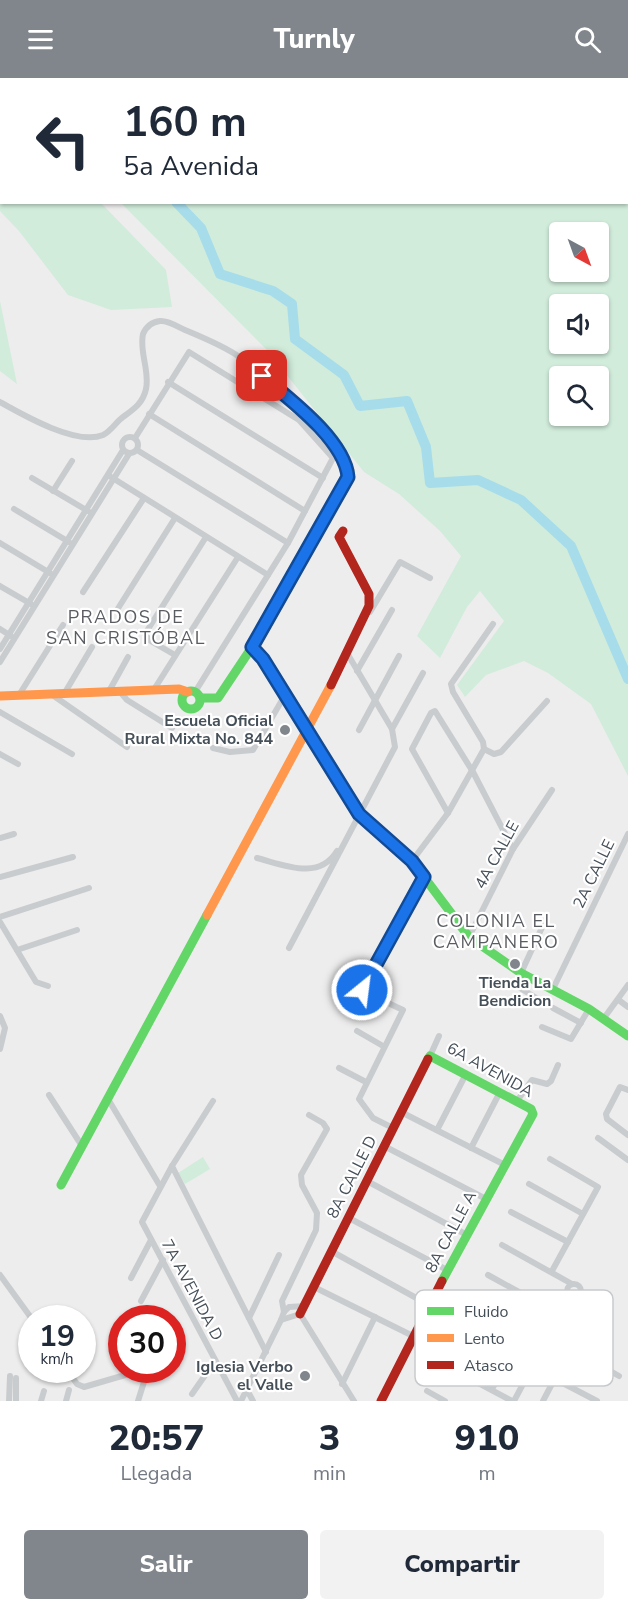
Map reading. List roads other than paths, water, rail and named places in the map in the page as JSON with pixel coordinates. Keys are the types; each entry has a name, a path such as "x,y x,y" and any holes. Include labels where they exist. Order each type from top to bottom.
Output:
{"street":[{"path":"0,402 31,419 65,432 88,437 106,433 136,407 144,396 147,383 142,334 151,324 162,321 232,352 305,414 338,453 347,470 347,479 234,680 216,703 169,691 0,696"},
{"path":"135,438 186,354 195,353 299,420 333,458 288,543 193,697"},
{"path":"168,382 324,477"},
{"path":"149,414 305,511"},
{"path":"0,662 31,604 126,452 123,440 127,437 135,438"},
{"path":"135,438 138,442 137,450"},
{"path":"126,452 137,450 288,543"},
{"path":"53,490 72,460"},
{"path":"110,477 268,575"},
{"path":"32,478 88,512"},
{"path":"82,592 144,498"},
{"path":"14,509 70,542"},
{"path":"117,610 176,518"},
{"path":"61,1185 347,653 369,606 369,594 339,537 343,531"},
{"path":"175,655 149,640 145,634 206,537"},
{"path":"0,543 50,573"},
{"path":"153,691 238,556"},
{"path":"359,626 370,612 400,561 430,578"},
{"path":"0,586 31,604"},
{"path":"357,671 392,610"},
{"path":"412,861 448,813 484,749 483,742 453,692 451,684 493,624"},
{"path":"19,695 63,625"},
{"path":"0,629 12,636"},
{"path":"0,649 12,636"},
{"path":"64,694 92,647"},
{"path":"252,647 307,728 360,815 412,861 469,936 523,974 589,1009 628,1035"},
{"path":"289,948 395,747 392,729 347,653"},
{"path":"359,730 399,656"},
{"path":"108,693 128,657"},
{"path":"392,729 423,673"},
{"path":"121,693 127,700 172,728"},
{"path":"51,694 127,747"},
{"path":"213,748 230,752 253,750 285,694"},
{"path":"484,749 494,754 501,752 547,701"},
{"path":"448,813 412,749 431,713 435,711 473,772 513,849"},
{"path":"0,712 72,754"},
{"path":"0,754 4,759 18,764"},
{"name":"4A CALLE","path":"469,936 513,849 552,790"},
{"path":"257,858 296,868 320,866 333,857 360,815"},
{"path":"0,838 14,834"},
{"name":"2A CALLE","path":"552,991 628,834"},
{"path":"0,877 73,857"},
{"path":"362,990 424,877"},
{"path":"0,916 88,888"},
{"path":"545,921 523,974 520,988 546,1004"},
{"path":"0,922 36,982 48,987"},
{"path":"17,950 76,930"},
{"path":"604,1018 628,985"},
{"path":"371,995 403,1010 383,1046 359,1099 363,1108 373,1118 393,1128"},
{"path":"621,1001 628,1007"},
{"path":"553,1008 581,1023"},
{"path":"542,1027 571,1039 589,1009"},
{"path":"0,1016 5,1028 0,1049"},
{"path":"357,1031 383,1046"},
{"path":"432,1056 439,1036"},
{"name":"6A AVENIDA","path":"432,1056 501,1092 533,1112"},
{"name":"8A CALLE D","path":"303,1310 393,1128 432,1056"},
{"path":"517,1101 532,1080 549,1083 558,1065"},
{"path":"339,1068 366,1082"},
{"path":"437,1130 466,1074"},
{"path":"628,1090 620,1087 606,1114 607,1119 628,1135"},
{"path":"471,1148 501,1092"},
{"path":"49,1095 82,1146"},
{"path":"108,1099 160,1186 213,1101"},
{"path":"402,1112 505,1165"},
{"name":"8A CALLE A","path":"437,1290 533,1112"},
{"path":"284,1312 281,1307 282,1301 313,1236 317,1213 302,1185 301,1175 327,1130 323,1123 309,1115"},
{"path":"598,1138 628,1160"},
{"path":"384,1146 486,1199"},
{"path":"550,1159 598,1187 552,1271"},
{"path":"172,1166 266,1352"},
{"path":"367,1181 467,1234"},
{"path":"529,1184 583,1214"},
{"name":"7A AVENIDA D","path":"160,1186 142,1222 215,1361 239,1401"},
{"path":"511,1212 567,1242"},
{"path":"349,1218 447,1270"},
{"path":"131,1278 151,1240"},
{"path":"502,1245 572,1284 577,1284 582,1290"},
{"path":"331,1251 415,1297"},
{"path":"249,1318 279,1255"},
{"path":"141,1301 163,1260"},
{"path":"0,1275 22,1305"},
{"path":"488,1275 520,1290"},
{"path":"567,1290 572,1284"},
{"path":"314,1287 413,1336"},
{"path":"239,1401 247,1390 284,1312 289,1307 303,1310"},
{"path":"281,1320 303,1310"},
{"path":"303,1310 342,1384 354,1401"},
{"path":"342,1384 375,1317"},
{"name":"8A CALLE A","path":"381,1401 415,1332"},
{"path":"192,1394 215,1361"},
{"path":"613,1373 619,1376"},
{"path":"9,1401 13,1377 16,1401"},
{"path":"76,1383 84,1387 108,1380"},
{"path":"138,1401 142,1383"},
{"path":"486,1386 513,1401 521,1386"},
{"path":"543,1401 551,1386"},
{"path":"570,1386 597,1401"},
{"path":"66,1401 69,1390"},
{"path":"247,1390 253,1401"},
{"path":"41,1401 44,1391"},
{"path":"427,1391 445,1401"}],"waterway":[{"path":"178,204 201,228 220,274 273,291 292,304 295,339 344,375 360,406 407,401 426,447 430,483 478,480 521,500 571,546 628,679"}],"place":[{"name":"Escuela Oficial Rural Mixta No. 844","path":"285,730"},
{"name":"Tienda La Bendicion","path":"515,964"},
{"name":"Iglesia Verbo el Valle","path":"305,1376"}],"district":[{"name":"PRADOS DE SAN CRISTÓBAL","path":"126,627"},
{"name":"COLONIA EL CAMPANERO","path":"496,931"}]}
